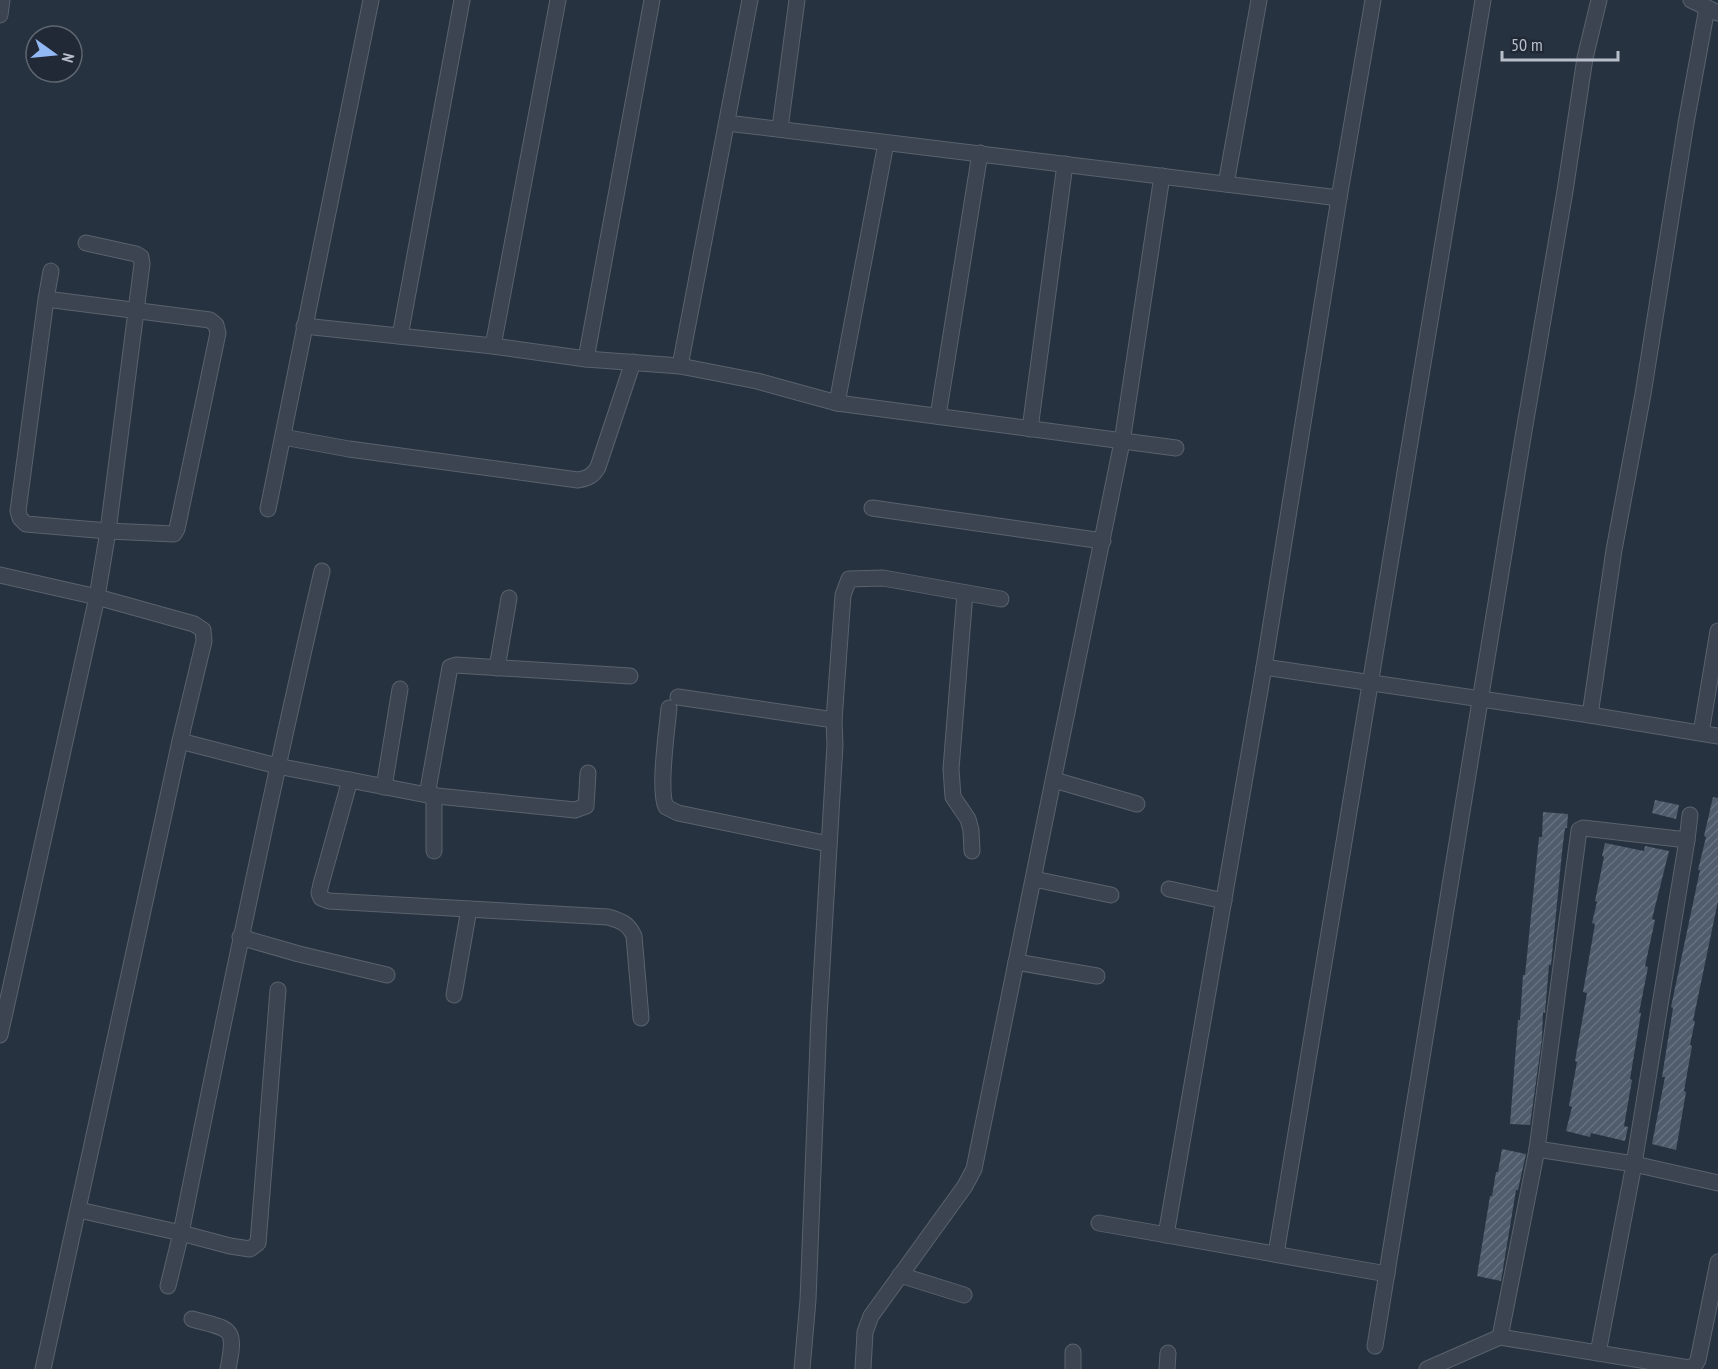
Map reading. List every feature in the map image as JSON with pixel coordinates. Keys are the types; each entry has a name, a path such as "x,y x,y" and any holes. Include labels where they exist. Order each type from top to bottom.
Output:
{"street":[{"path":"0,15 2,0"},
{"path":"268,508 371,0"},
{"path":"400,336 462,0"},
{"path":"493,346 558,0"},
{"path":"586,359 652,0"},
{"path":"680,366 750,0"},
{"path":"780,128 797,0"},
{"path":"1226,184 1259,0"},
{"path":"1166,1235 1264,667 1373,0"},
{"path":"1276,1254 1483,0"},
{"path":"1375,1346 1585,58 1599,0"},
{"path":"1590,715 1614,550 1643,394 1686,123 1712,10 1691,0"},
{"path":"727,123 1339,198"},
{"path":"837,403 886,142"},
{"path":"938,416 980,153"},
{"path":"1030,429 1065,164"},
{"path":"863,1369 865,1332 870,1316 966,1186 974,1169 1122,442 1162,176"},
{"path":"0,1035 97,597 137,311 141,257 86,243"},
{"path":"46,299 210,320 216,325 218,333 177,529 174,534 26,524 20,518 18,511 46,299 51,271"},
{"path":"304,326 493,346 586,359 680,366 757,381 837,403 1176,448"},
{"path":"283,437 578,480 594,474 598,467 633,362"},
{"path":"872,508 1103,541"},
{"path":"168,1286 181,1233 240,937 322,571"},
{"path":"0,574 97,597 194,624 202,630 204,641 180,741 43,1369"},
{"path":"802,1369 835,745 834,720 843,595 849,579 883,578 1001,599"},
{"path":"965,593 951,769 953,797 970,825 972,851"},
{"path":"497,668 509,598"},
{"path":"1701,733 1718,631"},
{"path":"434,851 430,795 450,668 456,665 630,676"},
{"path":"1264,667 1718,736"},
{"path":"384,787 400,689"},
{"path":"829,844 678,813 666,807 664,791 674,702 834,720"},
{"path":"180,741 277,766 384,787 430,795 575,810 586,806 588,773"},
{"path":"350,780 321,884 319,893 321,898 329,901 608,916 623,921 630,926 634,936 641,1018"},
{"path":"1054,780 1137,804"},
{"path":"1598,1353 1634,1164 1690,815"},
{"path":"1500,1337 1537,1149 1579,830 1583,828 1687,840"},
{"path":"1034,879 1111,895"},
{"path":"1169,889 1224,901"},
{"path":"454,995 469,909"},
{"path":"240,937 298,954 387,975"},
{"path":"1017,962 1097,976"},
{"path":"79,1210 230,1246 250,1249 258,1243 278,990"},
{"path":"1537,1149 1634,1164 1718,1183"},
{"path":"1099,1223 1387,1274"},
{"path":"1427,1369 1500,1337 1689,1368 1698,1360 1718,1262"},
{"path":"900,1275 964,1295"},
{"path":"192,1319 226,1329 232,1335 233,1346 228,1369"},
{"path":"1072,1369 1073,1352"},
{"path":"1167,1369 1168,1353"}],"building":[{"path":"1713,797 1718,798 1718,901 1693,1021 1695,1021 1690,1045 1692,1046 1684,1091 1686,1092 1676,1150 1652,1144 1665,1077 1662,1077 1673,1008 1671,1007"},
{"path":"1655,800 1679,805 1676,819 1652,813"},
{"path":"1543,812 1568,814 1567,828 1565,828 1562,852 1551,965 1549,965 1530,1125 1510,1124 1518,1020 1520,1020 1539,837 1542,837"},
{"path":"1605,843 1644,851 1645,846 1669,851 1652,919 1655,920 1645,966 1648,967 1630,1079 1632,1080 1624,1126 1628,1127 1625,1141 1591,1133 1590,1137 1566,1131 1572,1107 1569,1106 1587,993 1583,992 1595,924 1592,923"},
{"path":"1502,1149 1526,1154 1518,1190 1516,1190 1501,1281 1477,1276 1490,1196 1492,1196"}]}
